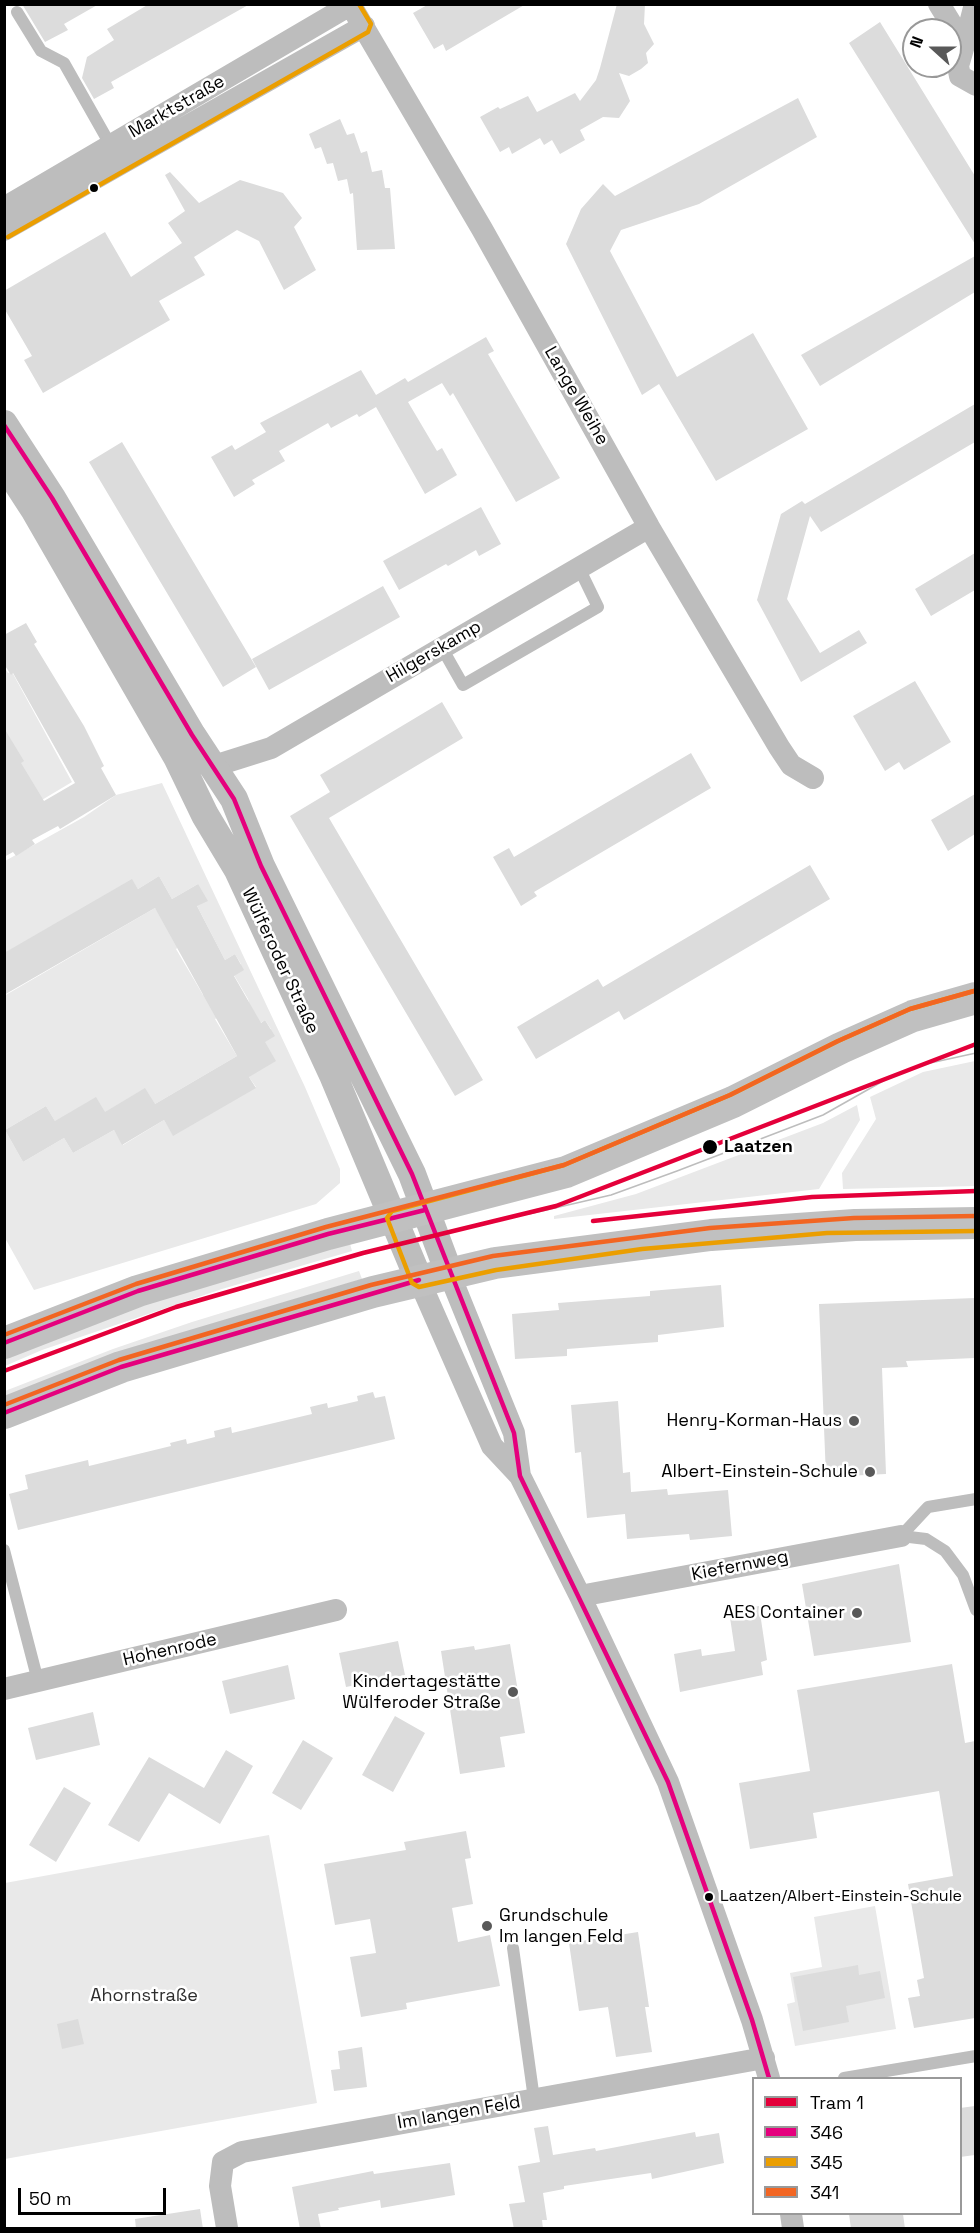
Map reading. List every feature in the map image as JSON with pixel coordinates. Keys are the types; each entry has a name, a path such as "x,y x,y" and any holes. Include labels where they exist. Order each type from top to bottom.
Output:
{"main road":[{"path":"4,1343 138,1291 328,1233 394,1218 566,1172 733,1102 841,1048 913,1016 975,998"},
{"path":"4,1413 121,1367 419,1280 495,1263 711,1235 855,1225 975,1223"}],"street":[{"path":"939,4 956,30 967,35"},
{"path":"975,4 958,66 960,76 975,85"},
{"name":"Lange Weihe","path":"350,5 594,427 649,527 790,765 813,778"},
{"name":"Marktstraße","path":"4,208 350,5"},
{"name":"Marktstraße","path":"4,230 364,26"},
{"name":"Wülferoder Straße","path":"4,424 51,498 192,735 234,799 261,866 412,1174 449,1273 514,1433 520,1476"},
{"name":"Wülferoder Straße","path":"4,463 34,509 177,757 205,815 238,870 333,1075 492,1446 520,1476 668,1782 766,2068"},
{"name":"Hilgerskamp","path":"214,766 271,748 649,527"},
{"name":"Kiefernweg","path":"580,1596 901,1536"},
{"name":"Hohenrode","path":"4,1689 336,1610"},
{"name":"Im langen Feld","path":"227,2229 220,2186 223,2162 242,2152 534,2099 766,2068"}],"lane":[{"path":"17,12 41,51 64,63 111,146"},
{"path":"442,648 463,685 598,607 579,568"},
{"path":"901,1536 928,1507 975,1499"},
{"path":"901,1536 926,1539 945,1551 963,1575 975,1610"},
{"path":"4,1550 38,1682"},
{"path":"513,1948 534,2099"},
{"path":"855,2077 975,2056"}],"green space":[{"path":"4,667 8,673 12,672 72,782 5,822"},
{"path":"162,783 305,1087 340,1169 340,1183 316,1204 34,1290 5,1238 4,996 155,908 182,944 176,949 203,995 207,993 220,1016 215,1019 237,1056 155,1104 55,1121 46,1106 5,1130 23,1162 64,1138 73,1153 114,1130 123,1145 164,1120 173,1135 256,1087 249,1077 261,1036 271,1029 265,1020 256,1026 248,999 231,970 241,964 235,954 225,960 194,900 198,884 172,899 159,876 138,889 132,880 5,953 5,861 84,817 116,795"},
{"path":"975,1061 975,1186 843,1189 842,1173 876,1119 870,1097 923,1072"},
{"path":"857,1105 860,1120 819,1189 554,1219 554,1216 636,1194 823,1123"},
{"path":"349,1240 352,1251 222,1289 42,1350 5,1366 5,1352 34,1340"},
{"path":"359,1271 362,1279 155,1341 5,1403 5,1391 113,1349 192,1322"},
{"name":"Ahornstraße","path":"269,1835 317,2103 5,2159 5,1883"},
{"path":"875,1906 896,2029 795,2046 787,2004 795,2002 790,1973 822,1967 814,1917"}],"building":[{"path":"22,4 99,4 64,24 68,30 45,42"},
{"path":"149,4 250,4 111,82 114,88 94,99 82,78 87,57 114,40 107,29"},
{"path":"429,4 526,4 446,51 443,44 434,49 413,13"},
{"path":"617,4 645,4 644,24 654,44 646,53 648,63 641,69 629,76 619,73 630,101 619,118 603,117 580,130 585,140 560,154 552,140 544,145 540,138 512,154 509,147 500,152 480,117 498,107 500,109 528,96 537,112 575,93 580,101 596,80"},
{"path":"880,22 902,58 902,78 915,78 975,176 975,244 849,43"},
{"path":"798,98 817,137 699,204 621,230 610,251 677,377 753,333 808,429 716,481 659,384 642,395 566,244 581,209 603,184 615,196"},
{"path":"340,119 347,135 354,133 361,153 367,151 372,172 382,170 385,188 390,188 395,249 357,250 353,193 350,194 347,179 338,181 333,163 327,164 321,147 315,149 309,134"},
{"path":"170,172 199,203 240,180 283,193 302,218 294,227 316,270 284,290 259,241 237,230 194,257 205,275 159,301 170,320 43,393 24,360 32,356 4,308 4,291 105,232 131,277 182,243 168,223 185,211 165,175"},
{"path":"975,256 975,292 820,386 801,355"},
{"path":"486,337 494,351 488,354 560,478 516,502 453,393 450,396 442,383 408,402 437,451 442,448 457,475 425,494 376,407 359,417 357,414 331,428 328,423 279,451 285,461 252,480 255,484 234,497 211,457 232,445 235,450 266,432 260,423 361,370 376,395 405,378 408,382"},
{"path":"975,404 975,442 821,532 810,516 787,599 820,653 859,630 867,643 801,682 757,600 781,514 802,501 805,504"},
{"path":"122,442 256,667 223,687 89,462"},
{"path":"481,507 501,544 479,556 476,550 399,590 383,561"},
{"path":"975,553 975,590 931,616 915,589"},
{"path":"383,586 400,617 269,690 252,659"},
{"path":"26,623 37,642 34,644 84,726 104,766 101,768 116,795 60,829 58,826 32,840 35,844 16,856 13,852 4,857 4,728 24,761 21,763 44,801 75,783 13,673 11,675 4,664 4,635"},
{"path":"915,681 951,742 904,770 899,762 885,771 853,716"},
{"path":"442,702 463,738 329,818 483,1080 455,1096 290,816 330,792 320,775"},
{"path":"691,753 711,788 534,892 537,896 521,906 493,857 509,848 514,857"},
{"path":"975,794 975,834 948,851 931,820"},
{"path":"810,865 830,899 624,1020 619,1011 536,1059 517,1027 598,979 603,987"},
{"path":"159,876 172,899 198,884 208,901 197,906 225,960 235,954 244,970 234,976 261,1023 265,1020 275,1036 265,1042 276,1061 249,1077 256,1088 173,1136 164,1120 122,1145 114,1130 73,1153 64,1138 23,1162 5,1130 46,1106 55,1121 96,1097 105,1112 145,1088 155,1104 237,1056 155,908 4,995 4,953 132,879 138,889"},
{"path":"721,1285 724,1327 658,1335 658,1342 567,1349 567,1356 515,1359 512,1314 559,1310 558,1303 650,1296 650,1291"},
{"name":"Henry-Korman-Haus","path":"975,1298 975,1358 906,1361 908,1367 882,1368 886,1474 826,1477 819,1304"},
{"path":"373,1392 375,1398 385,1396 395,1439 18,1530 9,1494 28,1489 25,1475 88,1460 89,1466 171,1446 170,1443 186,1439 187,1444 215,1437 214,1431 231,1427 232,1433 312,1414 310,1407 327,1403 328,1408 358,1401 357,1396"},
{"path":"618,1401 623,1473 630,1472 631,1492 667,1489 668,1495 728,1490 732,1536 690,1540 689,1534 627,1539 625,1514 587,1518 581,1452 575,1453 571,1405"},
{"name":"AES Container","path":"899,1564 911,1642 814,1656 802,1584"},
{"path":"759,1606 767,1660 761,1662 763,1675 680,1692 674,1654 701,1649 702,1656 735,1651 729,1611"},
{"path":"398,1641 405,1675 346,1687 339,1653"},
{"path":"510,1644 525,1733 500,1737 505,1767 460,1774 441,1651 474,1646 475,1650"},
{"path":"952,1664 965,1743 975,1741 975,2018 914,2028 908,1998 920,1996 917,1980 924,1978 908,1884 953,1876 939,1791 813,1813 817,1838 750,1849 739,1783 810,1771 797,1690"},
{"path":"288,1665 295,1699 230,1714 222,1681"},
{"path":"93,1712 100,1745 36,1760 28,1728"},
{"path":"395,1716 425,1733 393,1792 362,1775"},
{"path":"303,1740 333,1758 301,1810 272,1793"},
{"path":"226,1750 253,1766 220,1824 169,1793 139,1842 108,1825 149,1757 204,1788"},
{"path":"64,1787 91,1803 56,1862 29,1845"},
{"path":"466,1831 471,1858 465,1859 473,1904 452,1908 458,1942 490,1935 500,1986 406,2003 407,2009 361,2017 350,1957 376,1953 370,1919 335,1925 324,1864 406,1850 404,1842"},
{"path":"638,1932 649,2007 645,2007 652,2052 616,2057 608,2007 579,2011 569,1943"},
{"path":"858,1965 859,1975 880,1971 885,1998 846,2006 849,2022 803,2031 793,1977"},
{"path":"78,2019 84,2044 62,2049 57,2024"},
{"path":"362,2047 367,2087 334,2091 331,2070 340,2069 338,2051"},
{"path":"975,2106 975,2155 962,2157 962,2108"},
{"path":"548,2126 553,2155 595,2148 596,2151 695,2132 696,2137 719,2133 724,2163 652,2179 651,2173 564,2186 564,2189 543,2193 547,2220 542,2220 543,2229 514,2229 509,2204 525,2202 518,2166 540,2162 534,2128"},
{"path":"450,2163 455,2195 381,2208 380,2200 338,2208 339,2210 318,2214 321,2229 300,2229 292,2187 373,2171 374,2174"},
{"path":"200,2209 203,2229 136,2229 135,2219"},
{"path":"849,2215 903,2215 905,2229 851,2229"}],"tram line":[{"name":"1","path":"4,1371 176,1307 363,1253 556,1206 976,1044"},
{"path":"921,1065 976,1053"},
{"path":"529,1214 611,1195 677,1171 823,1115 892,1076"},
{"name":"1","path":"593,1221 812,1197 976,1191"}],"transit line":[{"name":"345","path":"8,237 368,32 371,24 359,4"},
{"name":"346","path":"4,425 52,498 192,735 234,799 261,866 412,1174 514,1433 520,1476 668,1782 752,2020 769,2077"},
{"name":"345","path":"974,991 910,1009 838,1041 730,1095 564,1165 392,1211 387,1218 412,1283 419,1287 496,1270 642,1249 827,1233 976,1231"},
{"name":"341","path":"4,1335 136,1284 326,1227 564,1165 730,1095 838,1041 910,1009 974,991"},
{"name":"346","path":"4,1343 138,1291 328,1234 425,1210"},
{"name":"341","path":"4,1405 119,1360 371,1285 493,1256 710,1228 854,1218 976,1216"},
{"name":"346","path":"4,1413 121,1367 419,1280"}],"place":[{"name":"Laatzen","path":"710,1147"},
{"name":"Henry-Korman-Haus","path":"854,1421"},
{"name":"Albert-Einstein-Schule","path":"870,1472"},
{"name":"AES Container","path":"857,1613"},
{"name":"Kindertagestätte Wülferoder Straße","path":"513,1692"},
{"name":"Laatzen/Albert-Einstein-Schule","path":"709,1897"},
{"name":"Grundschule Im langen Feld","path":"487,1926"}]}
